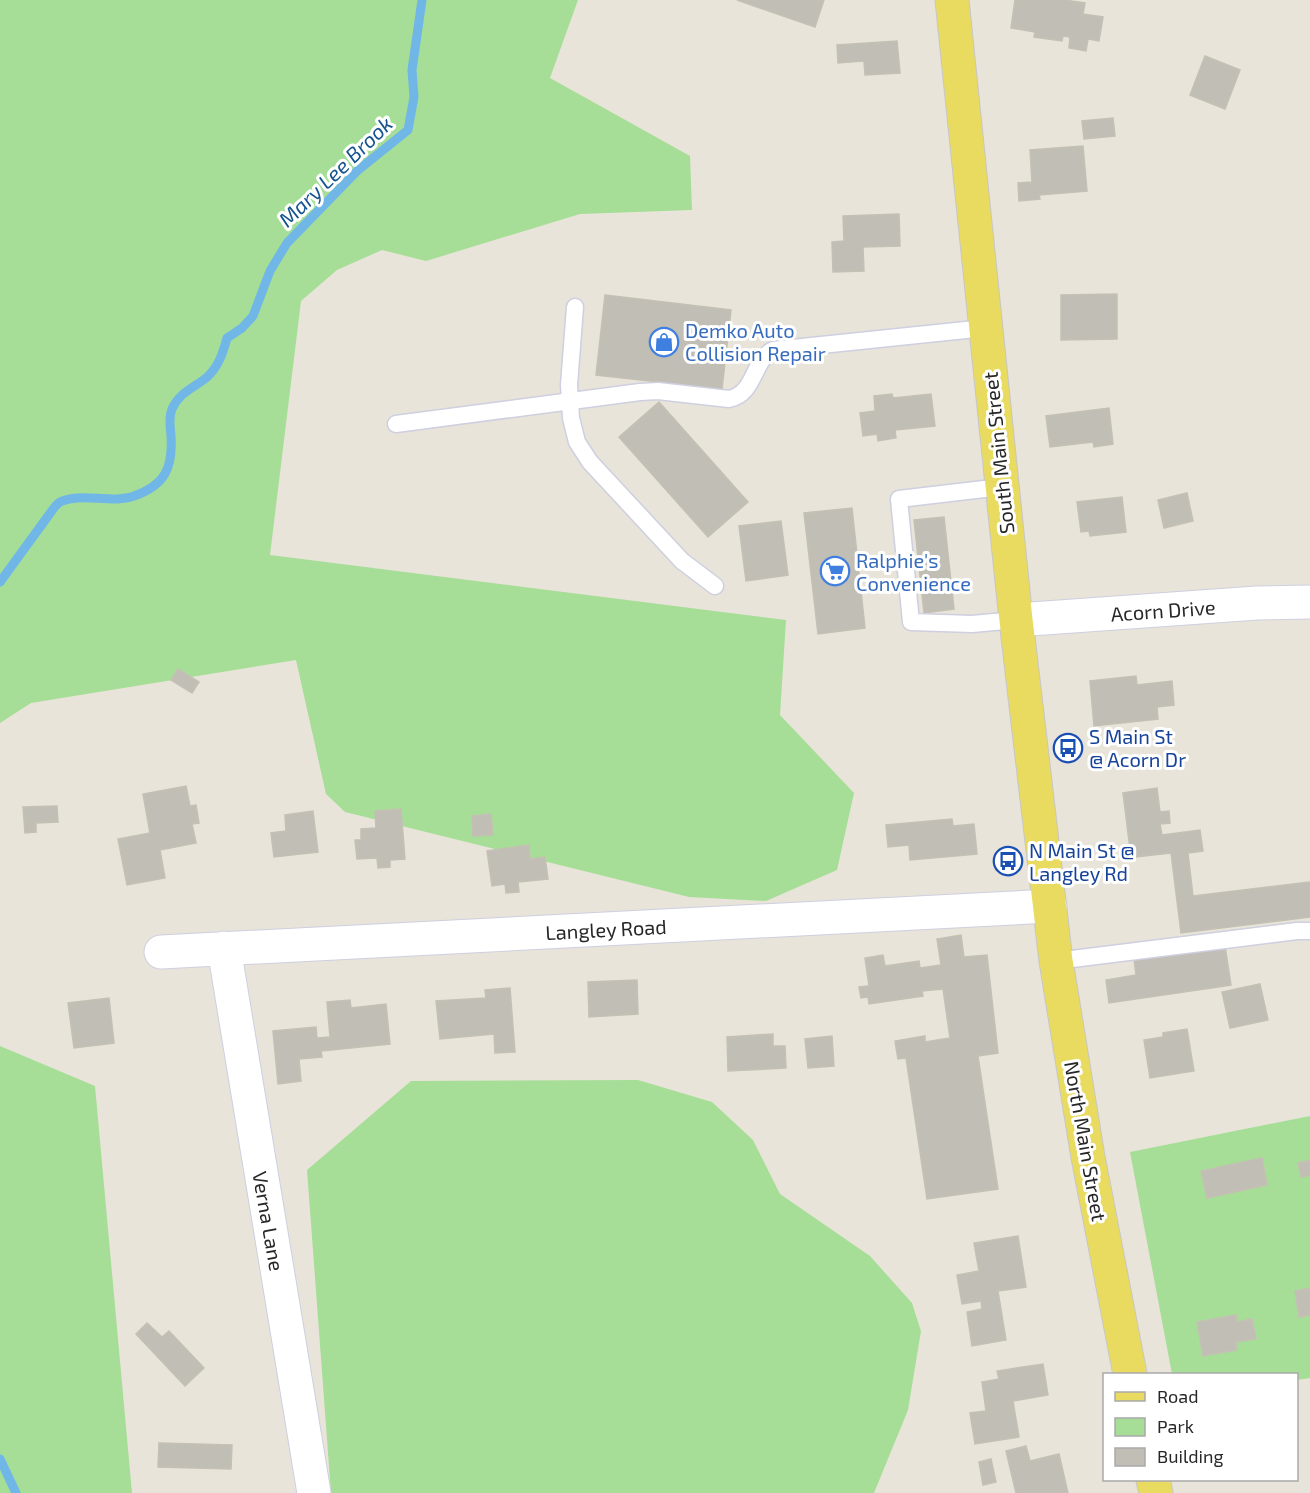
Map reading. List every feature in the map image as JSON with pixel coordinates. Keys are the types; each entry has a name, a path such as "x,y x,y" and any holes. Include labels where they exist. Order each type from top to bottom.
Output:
{"main road":[{"name":"South Main Street","path":"952,0 1001,487 1050,906"},
{"name":"North Main Street","path":"1050,906 1056,961 1088,1157 1130,1373"}],"street":[{"name":"Acorn Drive","path":"1016,620 1309,602"},
{"name":"Langley Road","path":"161,952 1050,906"},
{"name":"Verna Lane","path":"224,948 314,1493"}],"lane":[{"path":"575,307 569,369 569,402 577,442 590,462 682,561 715,586"},
{"path":"396,424 658,391 736,398 747,389 763,356 773,350 985,328"},
{"path":"1001,487 899,499 911,622 972,624 1016,620"},
{"path":"1056,961 1310,931"}],"green space":[{"path":"0,0 578,0 550,78 690,156 692,210 580,214 426,261 382,250 337,270 301,301 270,555 786,620 780,715 854,793 837,870 766,901 689,897 345,812 326,794 296,660 31,703 0,723"},
{"path":"0,1046 95,1086 132,1493 0,1493"},
{"path":"638,1080 712,1102 753,1140 780,1194 870,1256 912,1303 921,1331 908,1410 874,1493 331,1493 307,1170 411,1081"},
{"path":"1310,1116 1310,1378 1298,1380 1298,1373 1172,1373 1130,1152"}],"building":[{"path":"737,0 824,0 815,27"},
{"path":"1015,0 1065,0 1085,3 1083,14 1103,17 1099,41 1088,39 1086,51 1069,48 1070,37 1063,36 1062,41 1034,37 1035,32 1011,28"},
{"path":"897,41 900,73 865,75 864,61 838,63 837,45"},
{"path":"1205,56 1240,70 1225,109 1190,95"},
{"path":"1113,118 1115,136 1084,139 1082,121"},
{"path":"1083,146 1087,191 1039,195 1040,199 1019,201 1018,183 1032,182 1030,150"},
{"path":"899,214 900,246 863,247 864,271 833,272 832,242 844,241 843,216"},
{"path":"1117,294 1117,339 1061,340 1061,295"},
{"name":"Demko Auto Collision Repair","path":"605,295 731,310 722,389 596,375"},
{"path":"892,394 893,398 931,394 935,426 895,430 896,438 878,441 877,434 863,436 860,413 875,411 874,396"},
{"path":"659,402 748,502 708,537 619,437"},
{"path":"1109,408 1113,444 1094,447 1093,442 1050,447 1046,416"},
{"path":"1187,493 1193,521 1164,528 1158,500"},
{"path":"1122,497 1126,532 1090,536 1089,531 1081,532 1077,502"},
{"name":"Ralphie's Convenience","path":"852,508 865,628 818,634 804,513"},
{"path":"944,517 954,609 924,613 914,520"},
{"path":"781,521 788,575 746,581 739,526"},
{"path":"178,669 199,682 192,693 171,680"},
{"path":"1136,676 1137,685 1172,681 1174,705 1157,707 1158,719 1094,726 1090,681"},
{"path":"186,786 190,806 196,805 199,823 192,824 196,843 160,850 165,878 127,885 118,839 150,833 143,794"},
{"path":"1157,788 1160,812 1169,811 1170,823 1160,824 1162,835 1200,830 1203,851 1188,853 1193,896 1310,882 1310,917 1181,933 1171,853 1127,858 1125,849 1130,849 1123,793"},
{"path":"57,806 58,822 36,823 36,832 25,833 23,807"},
{"path":"401,809 405,859 390,860 390,867 378,868 377,858 357,859 355,840 361,840 361,829 376,828 375,811"},
{"path":"313,811 318,852 274,857 271,833 286,831 285,815"},
{"path":"491,814 493,835 473,836 472,816"},
{"path":"952,819 953,826 974,824 977,854 910,860 909,845 888,847 886,825"},
{"path":"529,845 530,859 545,857 548,879 518,882 519,892 506,893 505,884 492,886 487,851"},
{"path":"961,935 964,957 987,955 998,1053 978,1056 998,1189 927,1199 906,1058 898,1059 895,1041 925,1036 925,1042 950,1038 943,989 922,991 923,996 869,1004 868,997 861,998 859,987 869,986 865,958 883,955 885,966 919,961 920,968 941,965 937,939"},
{"path":"1225,946 1231,985 1109,1003 1106,980 1136,975 1134,959"},
{"path":"637,980 638,1014 589,1017 588,982"},
{"path":"1260,984 1268,1020 1230,1028 1222,992"},
{"path":"510,988 515,1052 495,1053 494,1034 440,1039 436,1001 486,998 485,990"},
{"path":"109,998 114,1043 74,1048 68,1003"},
{"path":"350,1000 351,1008 386,1004 390,1044 321,1051 322,1057 299,1059 301,1081 278,1084 273,1031 316,1027 317,1038 330,1037 327,1002"},
{"path":"1187,1029 1194,1071 1150,1078 1144,1040 1163,1037 1163,1033"},
{"path":"773,1034 773,1046 785,1046 786,1068 728,1071 727,1037"},
{"path":"832,1036 834,1066 808,1068 805,1039"},
{"path":"1262,1158 1267,1185 1207,1198 1201,1171"},
{"path":"1310,1160 1310,1175 1301,1177 1298,1163"},
{"path":"1018,1236 1026,1287 998,1291 1006,1340 972,1346 967,1312 982,1309 981,1301 962,1304 957,1275 979,1271 974,1243"},
{"path":"1310,1288 1310,1315 1299,1317 1295,1291"},
{"path":"1236,1315 1237,1322 1252,1319 1256,1339 1236,1342 1237,1350 1203,1356 1197,1322"},
{"path":"147,1323 162,1337 169,1331 204,1368 185,1386 136,1334"},
{"path":"1043,1364 1048,1395 1013,1401 1019,1437 975,1444 970,1413 986,1411 982,1382 999,1379 997,1371"},
{"path":"159,1443 232,1445 231,1469 158,1467"},
{"path":"1026,1446 1030,1461 1059,1454 1068,1493 1016,1493 1006,1451"},
{"path":"991,1459 996,1482 983,1485 979,1462"}],"waterway":[{"name":"Mary Lee Brook","path":"0,582 60,502 77,498 125,498 145,492 160,481 165,474 170,457 170,419 175,403 214,370 227,338 242,328 253,316 270,271 287,243 357,171 408,130 414,97 412,70 422,0"},
{"name":"Mary Lee Brook","path":"0,1459 16,1493"}],"place":[{"name":"Demko Auto Collision Repair","path":"664,342"},
{"name":"Ralphie's Convenience","path":"835,571"},
{"name":"S Main St @ Acorn Dr","path":"1068,748"},
{"name":"N Main St @ Langley Rd","path":"1008,861"}]}
